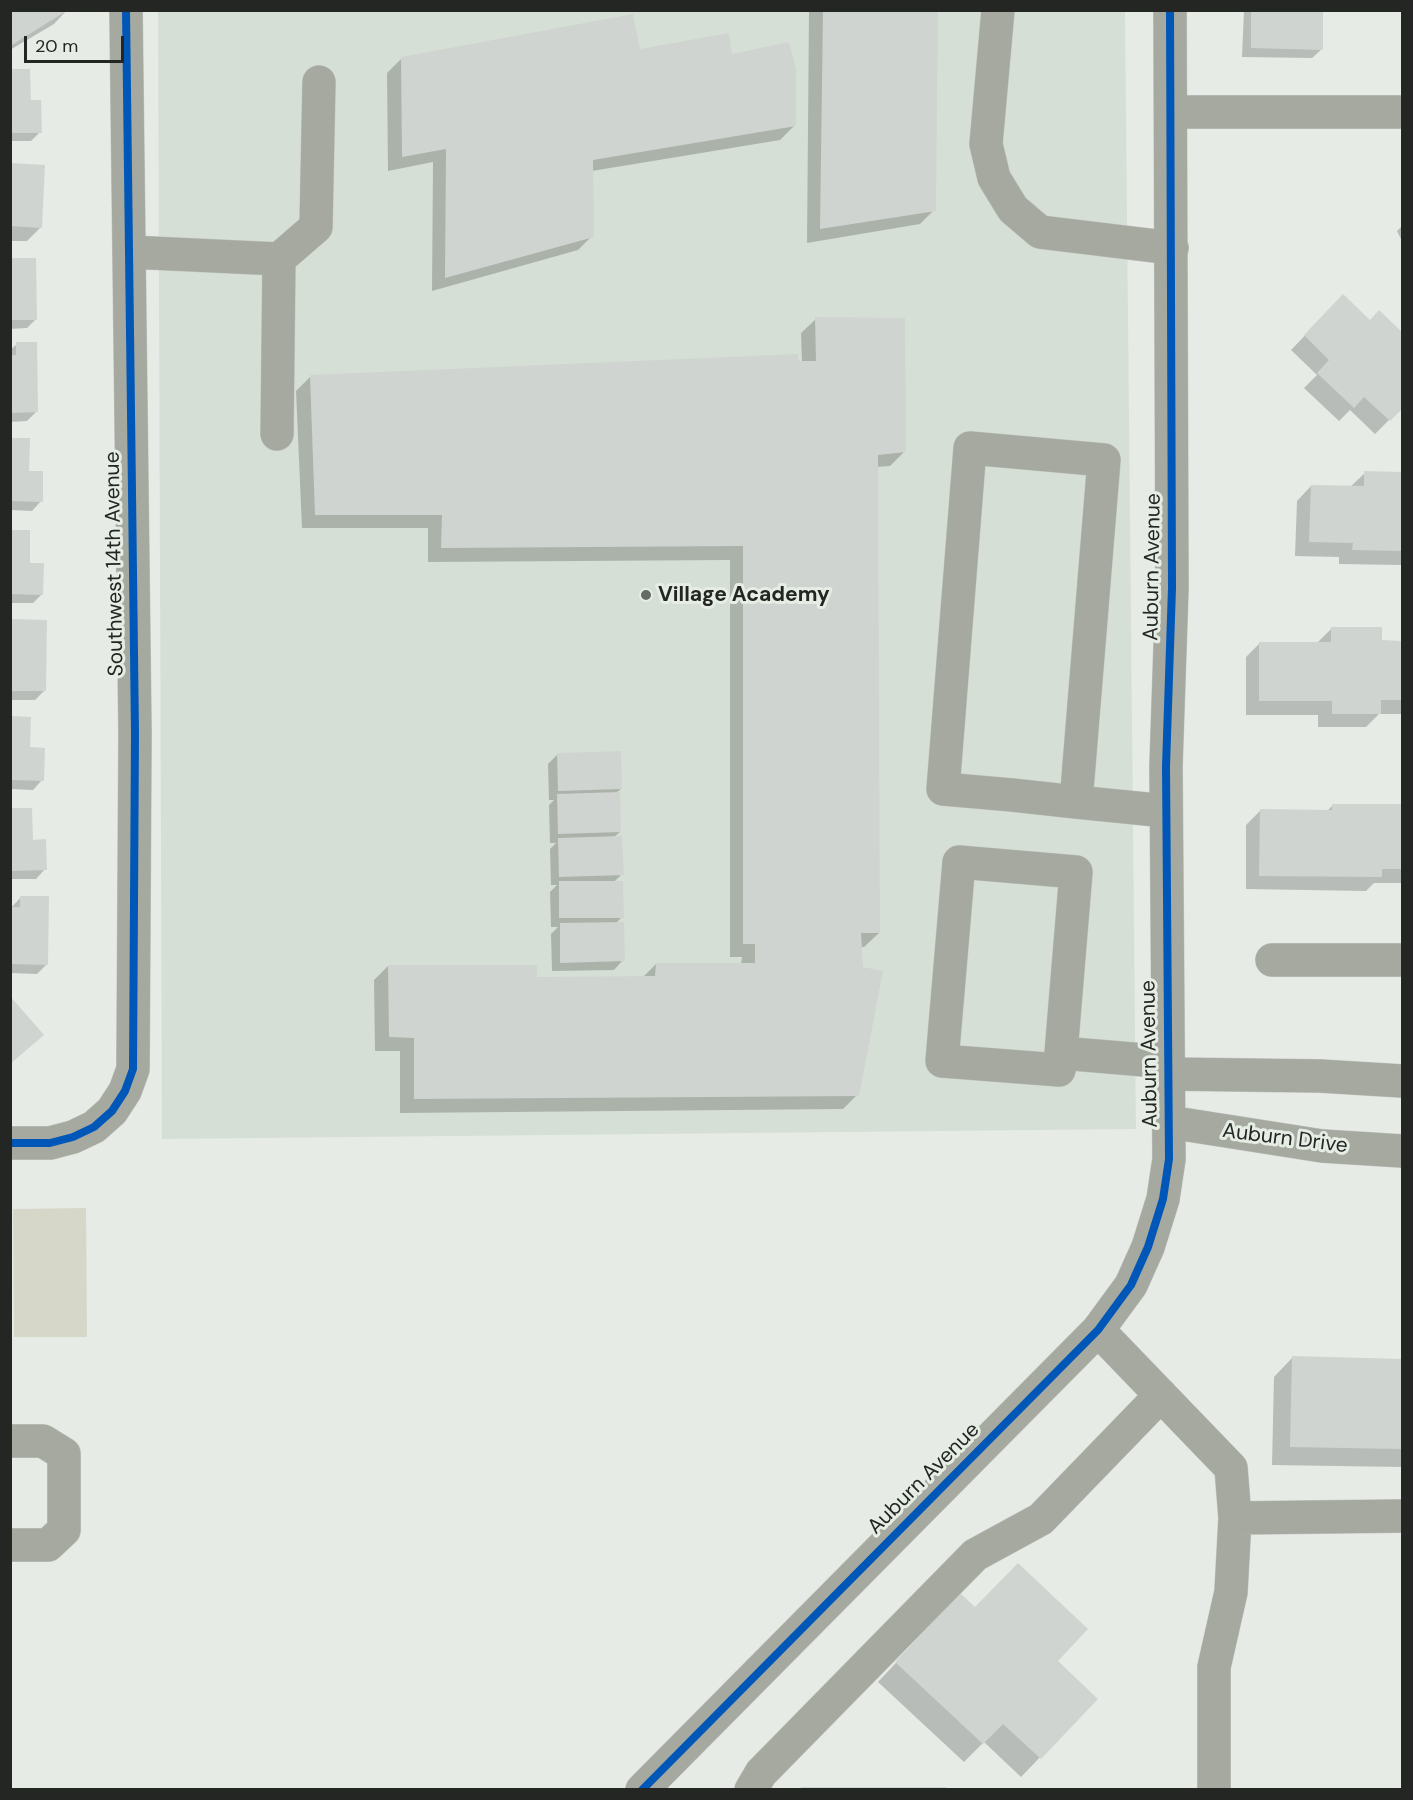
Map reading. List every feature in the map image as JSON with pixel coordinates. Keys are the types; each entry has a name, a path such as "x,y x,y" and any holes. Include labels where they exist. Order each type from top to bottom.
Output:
{"street":[{"name":"Southwest 14th Avenue","path":"10,1143 50,1143 73,1137 94,1127 112,1111 125,1091 133,1069 135,733 126,10"},
{"path":"998,10 986,144 994,178 1013,209 1040,232 1172,248"},
{"name":"Auburn Avenue","path":"642,1790 1098,1330 1131,1285 1148,1247 1164,1189 1169,1159 1166,766 1172,588 1170,10"},
{"path":"129,252 279,259 316,227 319,82"},
{"path":"1172,112 1402,112"},
{"path":"277,434 279,259"},
{"path":"1076,802 1104,460 970,448 943,789 1166,811"},
{"path":"959,862 1076,872 1060,1053 1059,1070 942,1061 959,862"},
{"path":"1272,960 1402,960"},
{"path":"1060,1053 1168,1068 1402,1082"},
{"name":"Auburn Drive","path":"1169,1122 1322,1146 1402,1150"},
{"path":"1098,1330 1231,1468 1235,1518 1231,1592 1214,1667 1214,1790"},
{"path":"751,1790 761,1773 975,1555 1041,1519 1161,1395"},
{"path":"10,1441 43,1441 64,1454 64,1530 48,1545 10,1545"},
{"path":"1235,1518 1402,1516"}],"shaded area":[{"name":"Village Academy","path":"158,11 1125,11 1136,1129 162,1139"},
{"path":"86,1208 87,1337 14,1337 13,1209"}],"building":[{"path":"10,10 68,10 10,46"},
{"path":"823,10 938,10 936,211 820,229"},
{"path":"1251,10 1323,10 1323,50 1251,48"},
{"path":"633,14 640,49 729,33 732,54 789,42 796,69 796,126 593,160 594,237 445,278 446,149 402,157 401,57"},
{"path":"10,69 30,69 31,100 41,100 42,133 10,133"},
{"path":"10,163 45,165 42,228 10,226"},
{"path":"10,258 36,258 37,320 10,320"},
{"path":"1343,294 1370,320 1379,310 1402,332 1402,409 1390,421 1364,397 1354,408 1317,373 1329,360 1304,335"},
{"path":"815,317 905,318 906,452 878,455 880,933 861,933 863,967 883,971 859,1096 414,1099 414,1038 389,1037 388,965 537,965 537,977 655,976 656,963 755,963 755,944 743,944 743,546 441,548 442,515 315,515 310,375 798,354 799,361 816,361"},
{"path":"16,342 37,342 38,412 10,413 10,355 16,355"},
{"path":"10,438 30,438 29,471 43,471 43,502 10,501"},
{"path":"1364,471 1402,472 1402,551 1352,550 1353,543 1309,542 1311,485 1364,486"},
{"path":"10,530 30,530 30,563 44,563 43,595 10,594"},
{"path":"10,619 47,620 46,691 10,691"},
{"path":"1331,627 1382,627 1382,640 1402,641 1402,700 1381,700 1381,714 1332,714 1332,701 1259,701 1259,642 1331,642"},
{"path":"10,716 31,717 30,747 45,748 44,781 10,780"},
{"path":"621,751 622,789 558,791 557,753"},
{"path":"620,792 621,832 558,834 557,794"},
{"path":"1332,804 1402,804 1402,869 1382,869 1382,877 1259,876 1260,809 1332,810"},
{"path":"10,808 32,808 33,840 46,839 47,870 10,871"},
{"path":"622,836 624,875 559,877 558,838"},
{"path":"559,881 623,881 624,918 559,918"},
{"path":"20,896 49,896 48,965 10,964 10,907 20,907"},
{"path":"624,922 625,961 560,963 560,923"},
{"path":"10,996 44,1035 10,1064"},
{"path":"1292,1356 1402,1359 1402,1449 1290,1447"},
{"path":"1018,1563 1088,1629 1058,1661 1098,1699 1041,1759 1003,1724 983,1744 895,1662 960,1593 975,1607"},
{"path":"801,1787 946,1787 946,1790 800,1790"}],"cycle path":[{"path":"10,1143 50,1143 73,1137 94,1127 112,1111 125,1091 133,1069 135,733 126,10"},
{"path":"642,1790 1098,1330 1131,1285 1148,1247 1163,1199 1169,1159 1166,766 1172,588 1170,10"}],"place":[{"name":"Village Academy","path":"646,595"}]}
